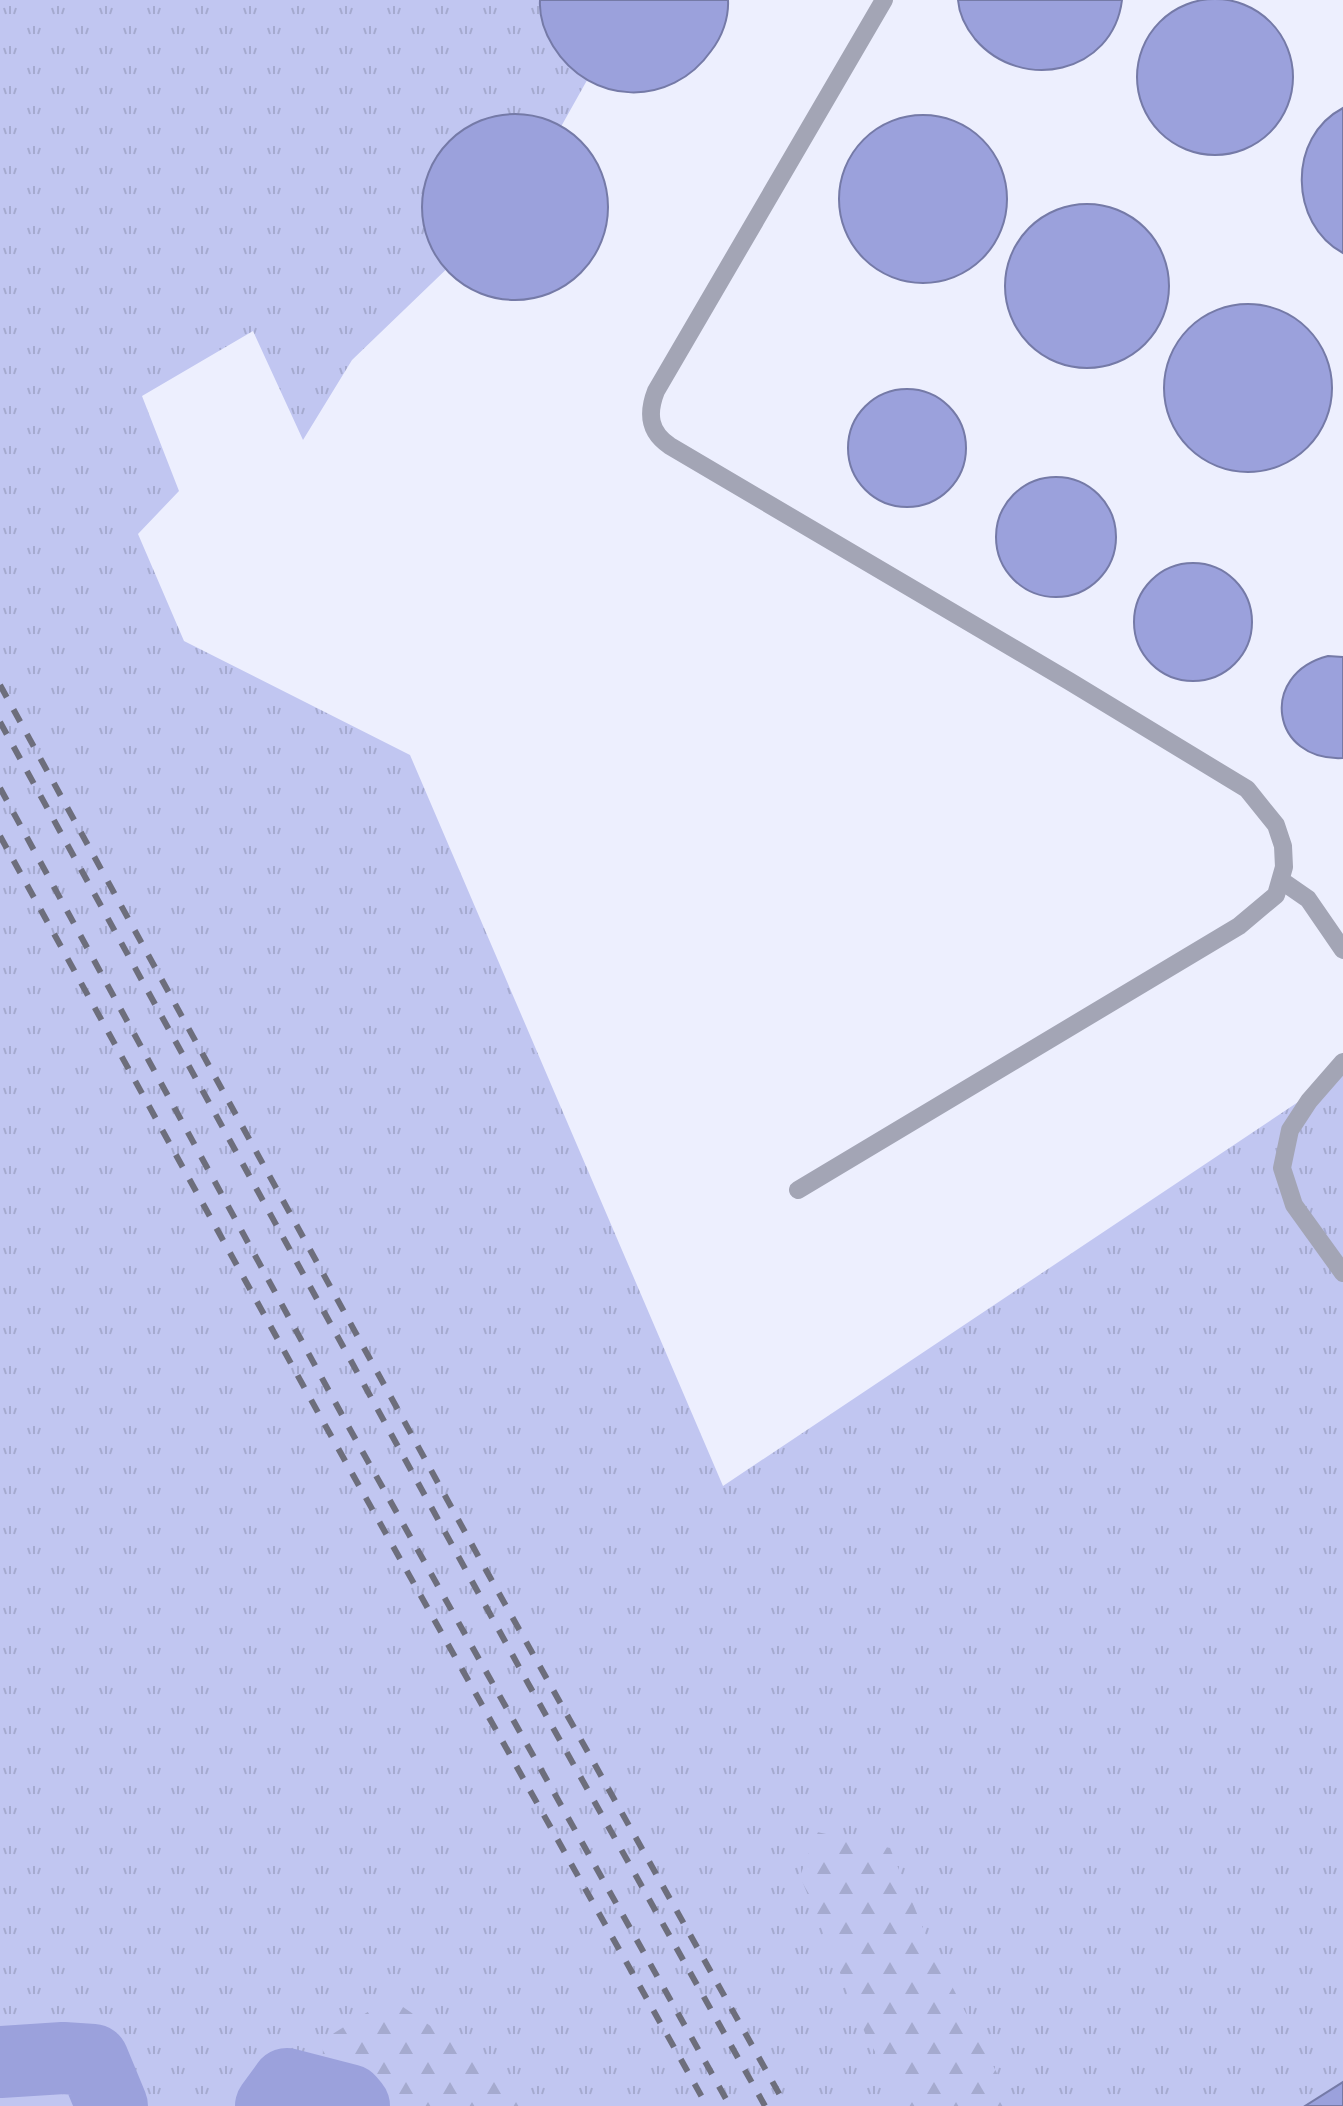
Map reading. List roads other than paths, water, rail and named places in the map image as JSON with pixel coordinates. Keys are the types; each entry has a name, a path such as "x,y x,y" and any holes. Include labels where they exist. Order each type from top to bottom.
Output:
{"lane":[{"path":"798,1190 1239,926 1276,895 1282,881 1283,846 1276,825 1247,789 670,446 654,432 650,411 656,391 884,0"},
{"path":"1282,881 1308,899 1343,950"},
{"path":"1343,1062 1309,1101 1290,1130 1282,1168 1294,1205 1343,1273"}],"waterway":[{"path":"0,2062 63,2058 93,2060 112,2106"},
{"path":"271,2106 287,2084 349,2100 354,2106"}],"railway":[{"path":"0,685 482,1563 786,2106"},
{"path":"0,722 529,1685 765,2106"},
{"path":"0,788 347,1424 730,2106"},
{"path":"0,836 325,1425 707,2106"}]}
